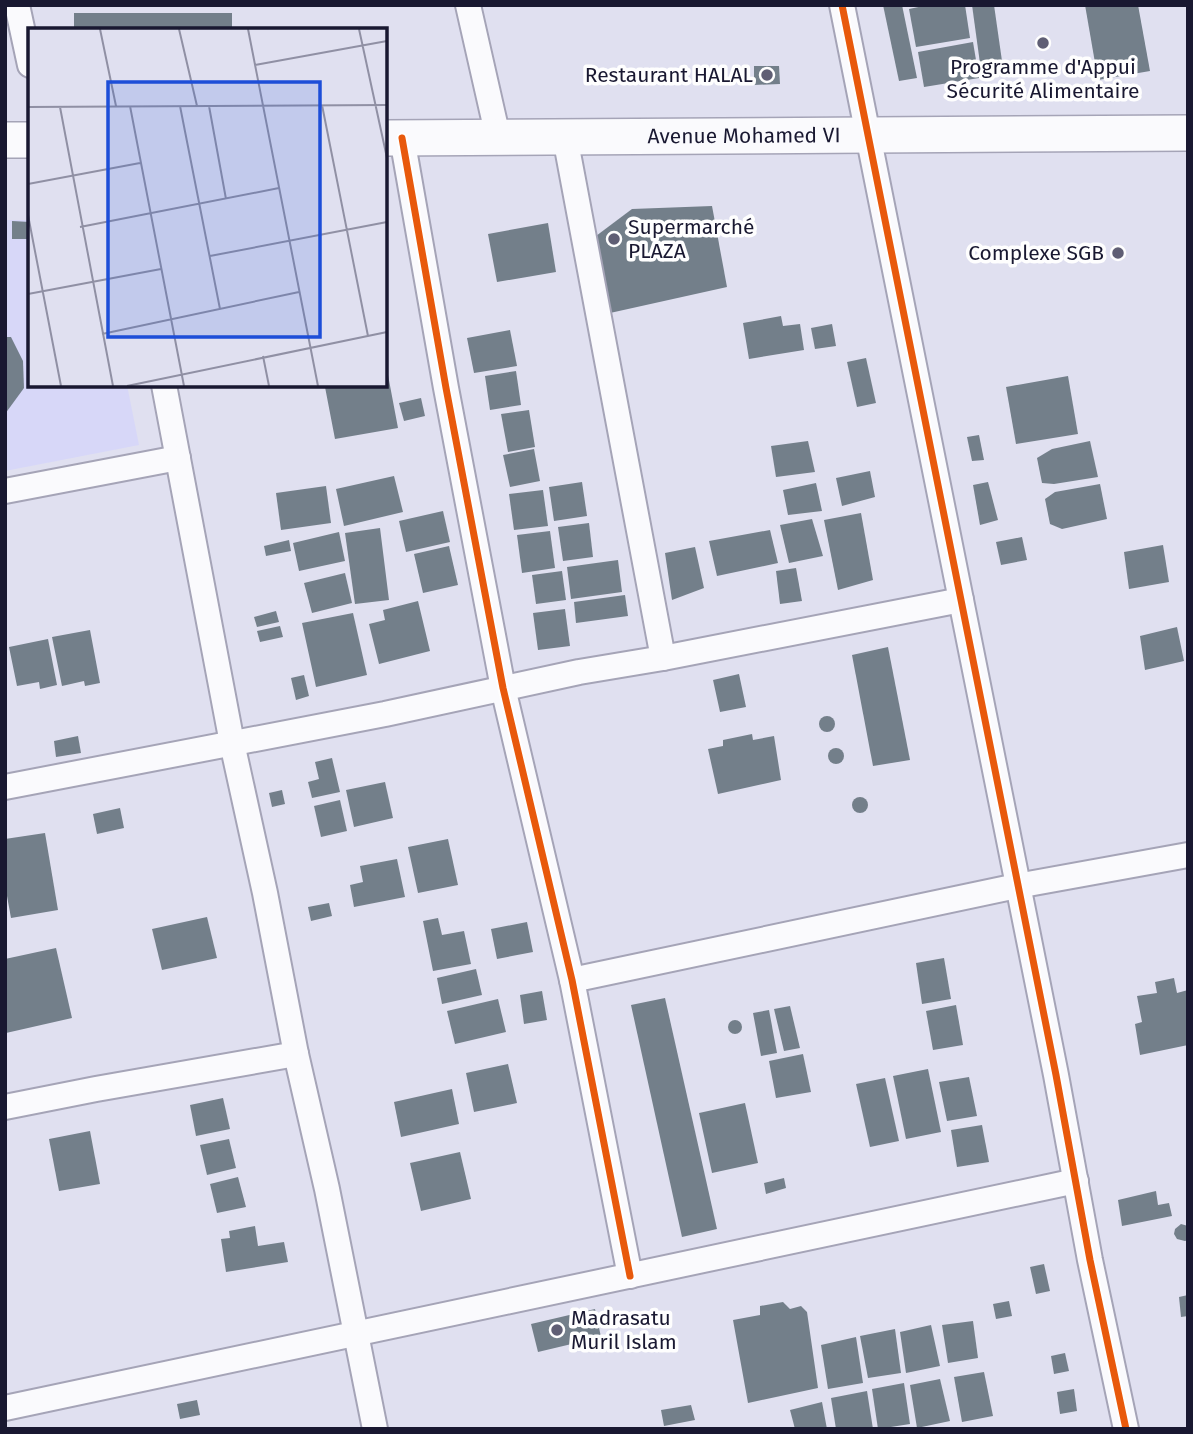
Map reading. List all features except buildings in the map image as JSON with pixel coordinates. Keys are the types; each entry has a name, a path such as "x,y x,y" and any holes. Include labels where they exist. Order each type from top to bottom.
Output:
{"street":[{"path":"17,5 28,56"},
{"path":"468,5 498,137"},
{"path":"842,5 1090,1260 1126,1429"},
{"name":"Avenue Mohamed VI","path":"394,138 1188,133"},
{"path":"565,137 663,658"},
{"path":"394,138 449,402 503,688 572,980 630,1276"},
{"path":"5,140 28,140"},
{"path":"164,387 232,743 375,1429"},
{"path":"5,491 178,458"},
{"path":"5,787 385,714 579,672 961,600"},
{"path":"572,980 1017,886 1188,856"},
{"path":"5,1107 296,1054"},
{"path":"5,1408 1076,1181"}],"shaded area":[{"path":"5,220 28,220 28,387 127,387 139,445 5,471"}],"cycle path":[{"path":"842,5 1056,1075 1090,1260 1126,1429"},
{"path":"402,138 503,688 572,980 630,1276"}],"place":[{"name":"Programme d'Appui Sécurité Alimentaire","path":"1043,43"},
{"name":"Restaurant HALAL","path":"767,75"},
{"name":"Supermarché PLAZA","path":"614,239"},
{"name":"Complexe SGB","path":"1118,253"},
{"name":"Madrasatu Muril Islam","path":"557,1330"}]}
